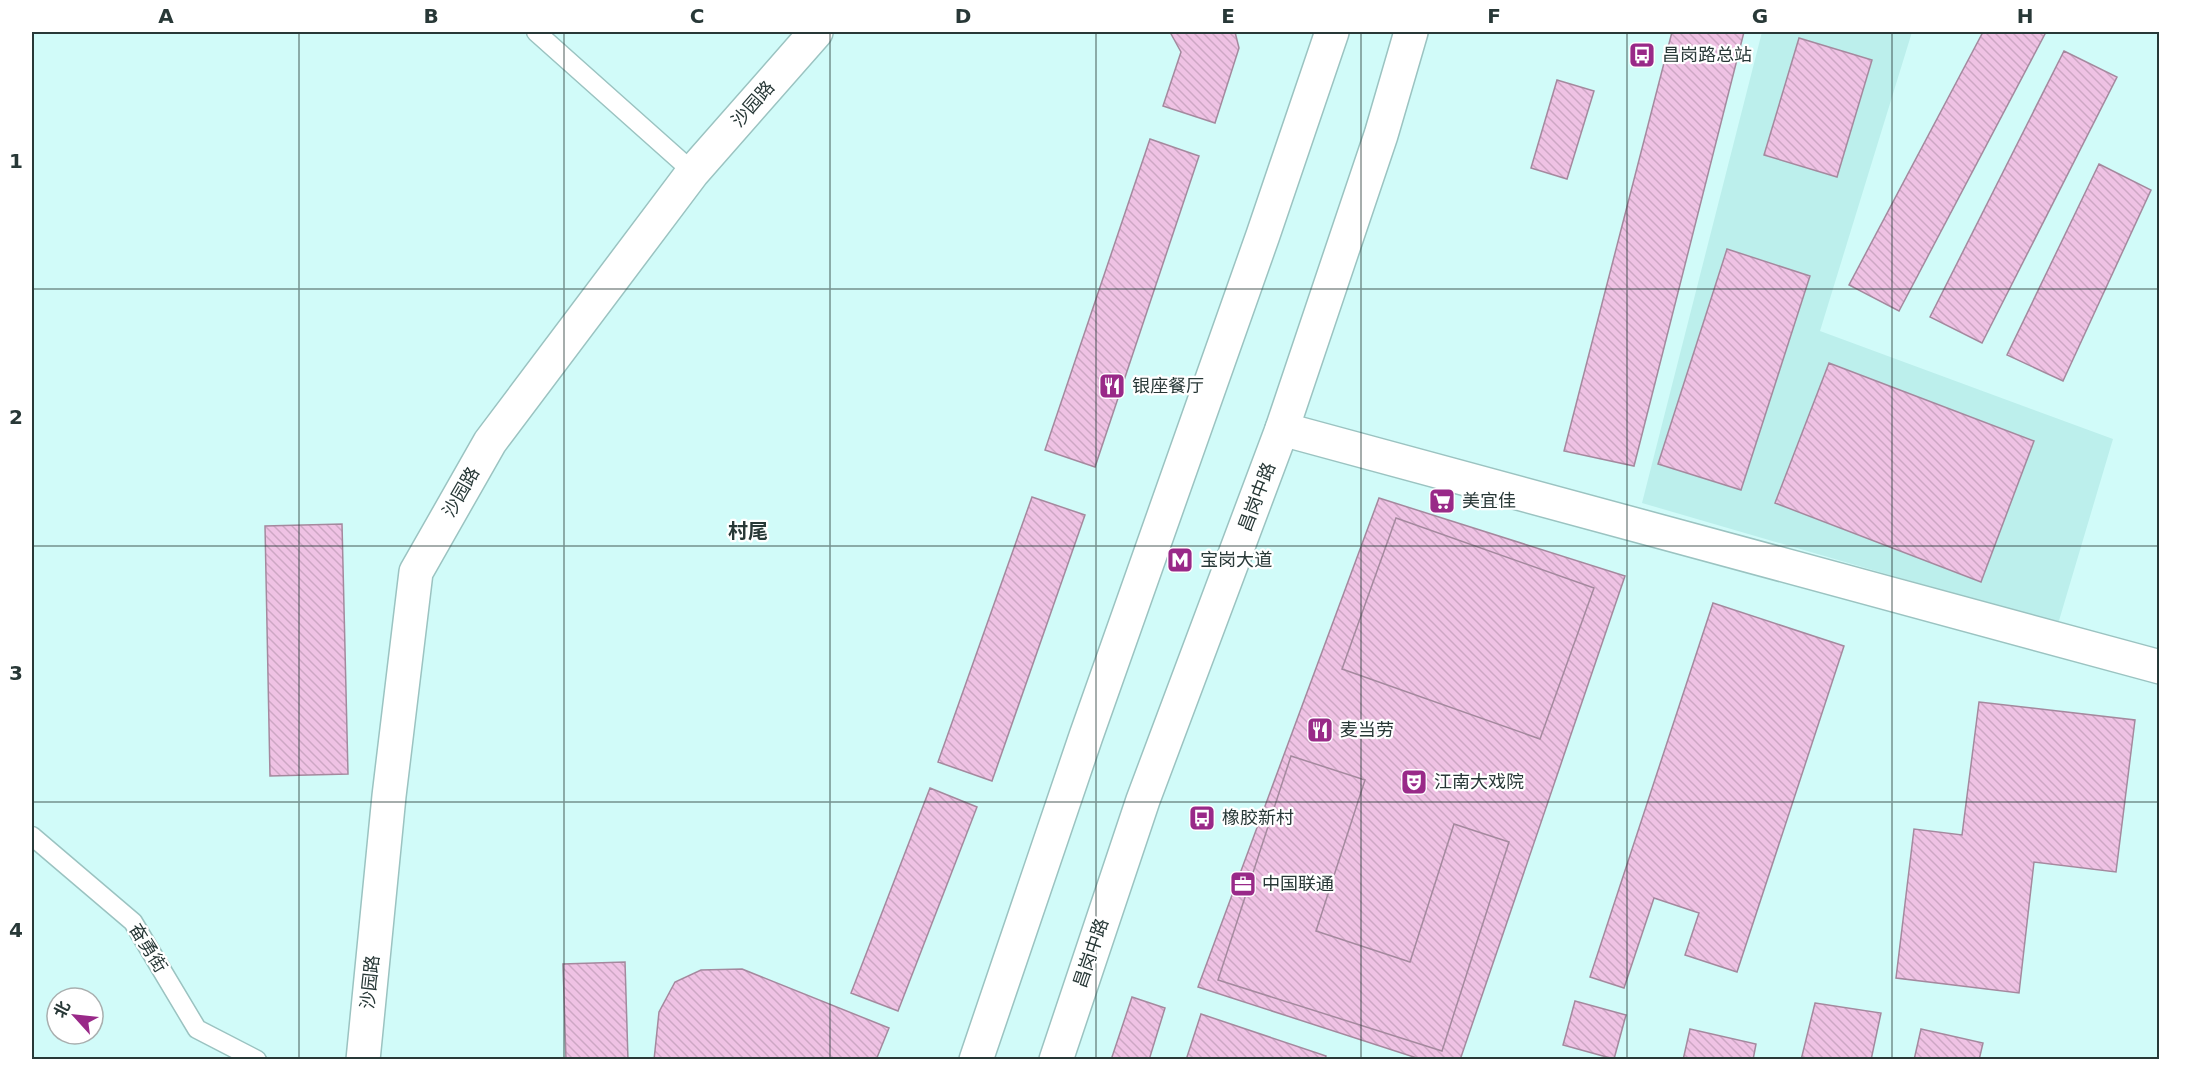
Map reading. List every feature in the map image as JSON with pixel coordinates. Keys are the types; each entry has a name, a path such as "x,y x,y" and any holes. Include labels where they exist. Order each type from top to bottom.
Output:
{"main road":[{"name":"沙园路","path":"363,1059 389,796 416,572 490,442 693,172 816,32"},
{"path":"976,1059 1086,736 1263,235 1332,32"},
{"name":"昌岗中路","path":"1056,1059 1143,800 1282,429 1381,135 1411,32"},
{"path":"1282,429 2160,667"}],"lane":[{"path":"536,32 693,172"},
{"name":"奋勇街","path":"32,836 133,922 197,1029 257,1059"}],"shaded area":[{"path":"1762,32 1912,32 1820,331 2113,439 2058,624 1642,503"}],"building":[{"path":"1170,32 1235,32 1239,48 1215,123 1163,106 1181,52"},
{"path":"1672,32 1744,32 1634,466 1564,451"},
{"path":"1983,32 2046,32 1899,311 1849,285"},
{"path":"1799,38 1872,60 1837,177 1764,155"},
{"path":"2064,51 2117,77 1982,343 1930,317"},
{"path":"1557,80 1594,91 1567,179 1531,168"},
{"path":"1150,139 1199,156 1095,467 1045,450"},
{"path":"2099,164 2151,190 2063,381 2007,355"},
{"path":"1727,249 1810,276 1741,490 1658,464"},
{"path":"1829,363 2034,441 1981,582 1775,503"},
{"path":"1032,497 1085,515 992,781 938,762"},
{"name":"江南大戏院","path":"1379,498 1625,576 1460,1060 1423,1060 1198,987"},
{"path":"1396,518 1594,588 1540,739 1342,669"},
{"path":"342,524 348,774 270,776 265,526"},
{"path":"1713,603 1844,646 1737,972 1685,955 1699,913 1654,898 1624,988 1590,977"},
{"path":"1979,702 2135,720 2116,872 2034,862 2019,993 1896,978 1914,829 1962,835"},
{"path":"1291,756 1365,780 1316,931 1410,962 1454,824 1509,842 1442,1051 1218,980"},
{"path":"930,788 977,807 898,1011 851,993"},
{"path":"625,962 628,1060 566,1060 563,964"},
{"path":"742,969 889,1028 876,1060 654,1060 659,1012 675,982 701,970"},
{"path":"1132,997 1165,1008 1149,1060 1111,1060"},
{"path":"1575,1001 1626,1015 1614,1059 1563,1045"},
{"path":"1815,1003 1881,1013 1871,1060 1801,1060"},
{"path":"1201,1014 1326,1056 1325,1060 1186,1060"},
{"path":"1690,1029 1756,1044 1753,1060 1683,1060"},
{"path":"1921,1029 1983,1043 1979,1060 1914,1060"}],"place":[{"name":"昌岗路总站","path":"1642,55"},
{"name":"银座餐厅","path":"1112,386"},
{"name":"美宜佳","path":"1442,501"},
{"name":"宝岗大道","path":"1180,560"},
{"name":"麦当劳","path":"1320,730"},
{"name":"江南大戏院","path":"1414,782"},
{"name":"橡胶新村","path":"1202,818"},
{"name":"中国联通","path":"1243,884"}],"district":[{"name":"村尾","path":"748,531"}]}
